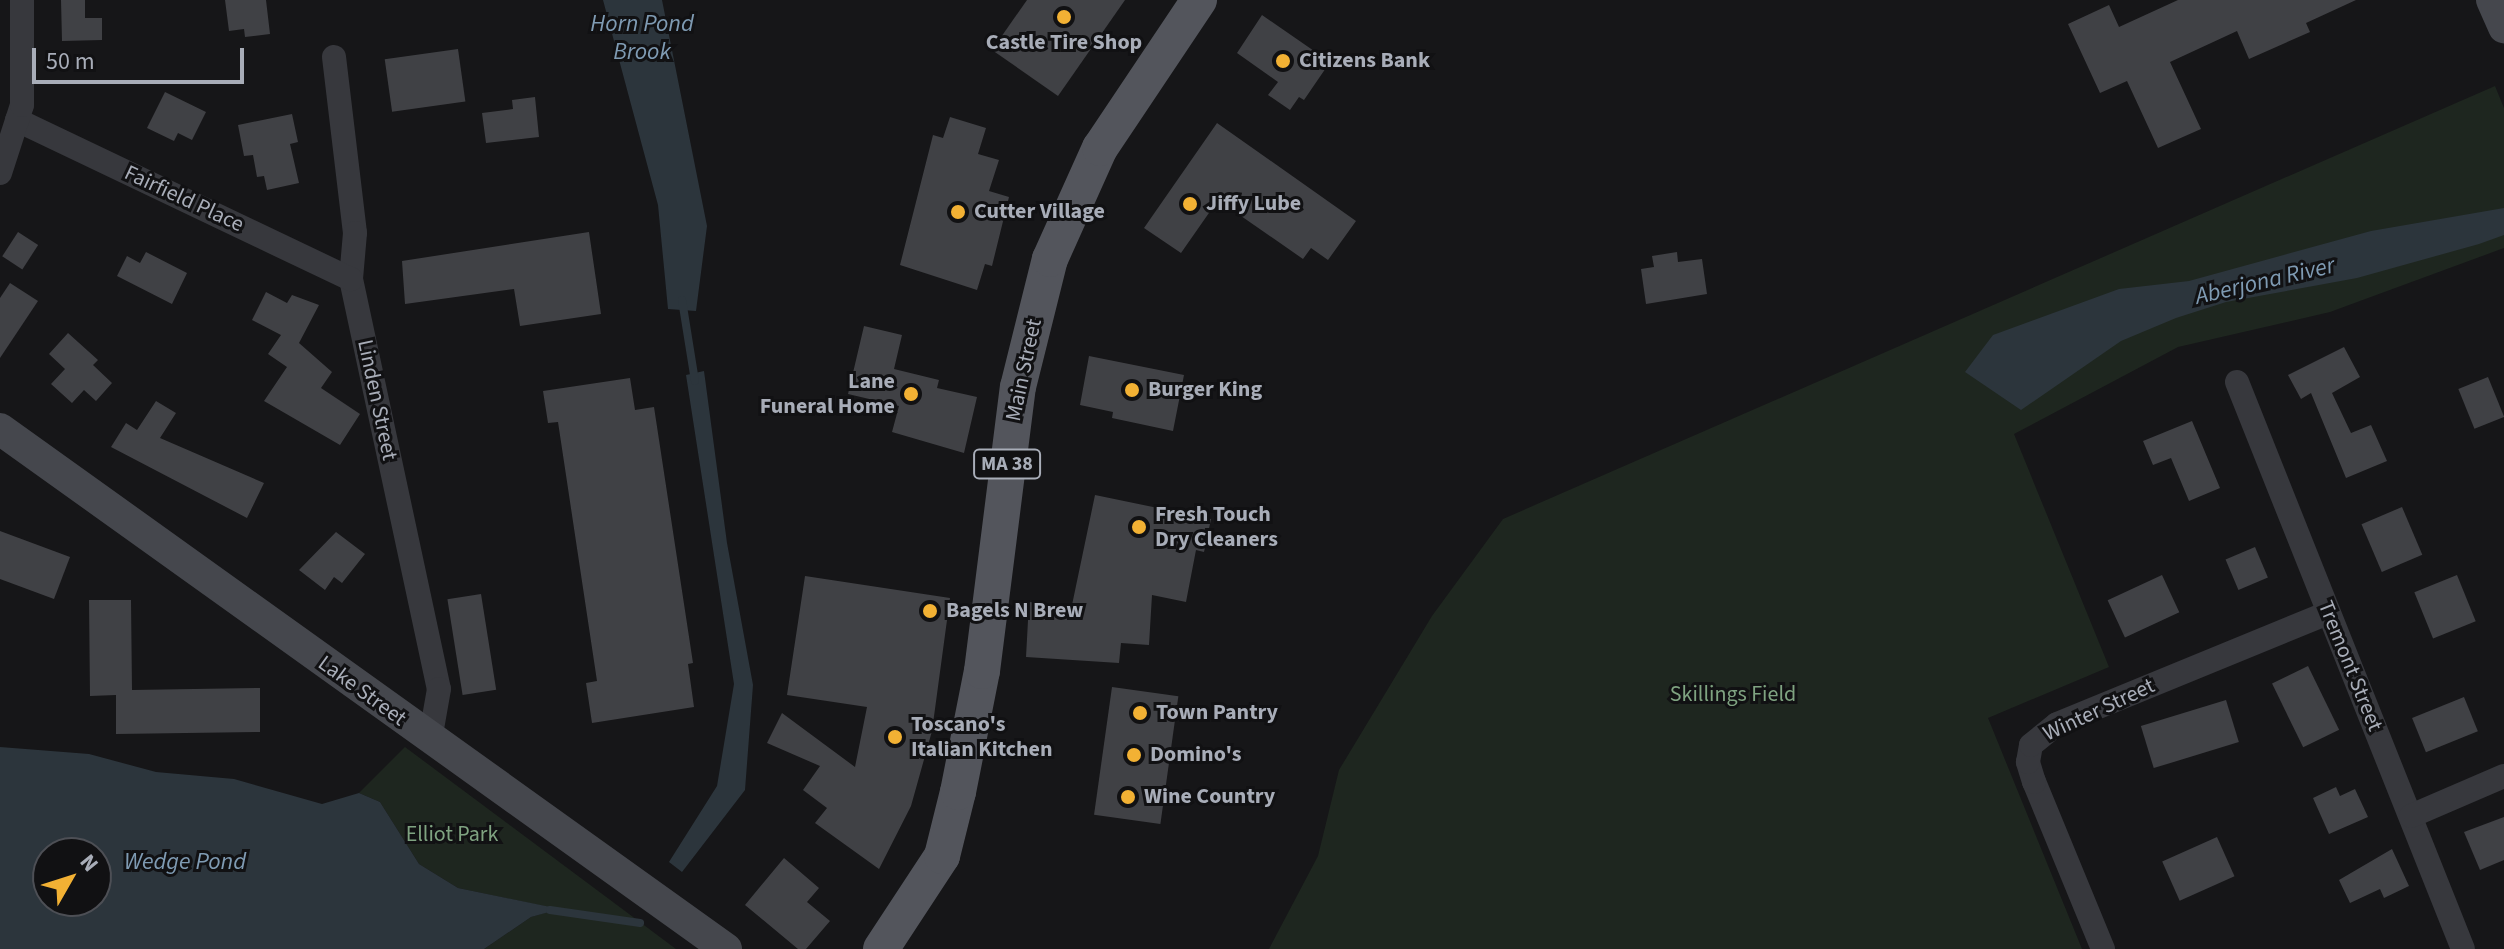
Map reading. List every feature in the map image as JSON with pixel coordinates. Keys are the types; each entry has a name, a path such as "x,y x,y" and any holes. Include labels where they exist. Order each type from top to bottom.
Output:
{"main road":[{"name":"Main Street","path":"881,949 942,856 958,792 982,671 1018,387 1050,259 1100,148 1199,0"}],"street":[{"path":"0,173 22,105 22,0"},
{"path":"2492,0 2504,27"},
{"name":"Linden Street","path":"334,57 355,233 351,279 439,689 430,740"},
{"name":"Fairfield Place","path":"17,120 351,279"},
{"name":"Tremont Street","path":"2237,382 2463,949"},
{"name":"Lake Street","path":"0,429 430,740 726,949"},
{"name":"Winter Street","path":"2103,949 2034,782 2028,762 2031,745 2057,724 2328,613"},
{"path":"2411,816 2504,776"}],"green space":[{"name":"Skillings Field","path":"2495,86 2504,108 2504,248 2330,312 2178,347 2014,434 2109,667 1988,718 2082,949 1269,949 1318,856 1339,770 1432,616 1503,519"},
{"name":"Elliot Park","path":"405,747 676,949 484,949 531,917 558,909 458,888 419,864 380,802 359,793"}],"water":[{"name":"Horn Pond Brook","path":"603,0 662,0 707,226 696,311 668,309 658,205"},
{"name":"Aberjona River","path":"2504,208 2504,235 2479,244 2357,278 2226,302 2176,318 2121,341 2021,410 1965,372 1993,335 2119,289 2189,281 2371,231"},
{"path":"704,371 727,543 753,685 745,790 682,872 669,862 717,786 734,684 686,375"},
{"name":"Wedge Pond","path":"0,747 89,754 156,772 234,779 322,804 359,793 380,802 419,864 458,888 560,909 531,917 484,949 0,949"}],"building":[{"path":"61,0 85,0 85,18 102,18 102,40 62,41"},
{"path":"225,0 266,0 270,34 245,37 244,29 229,31"},
{"path":"1027,0 1125,0 1058,96 992,50"},
{"path":"2178,0 2356,0 2306,23 2310,32 2249,59 2237,31 2170,62 2201,129 2158,148 2127,81 2100,93 2068,24 2109,5 2119,27"},
{"path":"1262,15 1330,62 1304,100 1299,97 1290,110 1268,95 1278,82 1237,53"},
{"path":"458,49 465,101 392,112 385,59"},
{"path":"165,92 206,112 192,140 178,133 174,141 147,128"},
{"path":"535,97 539,137 486,143 482,113 513,109 512,100"},
{"path":"292,114 298,142 290,144 299,183 267,190 264,176 257,177 253,155 244,156 238,125"},
{"name":"Cutter Village","path":"950,117 986,128 978,154 999,160 989,191 1009,197 992,266 985,264 977,290 900,265 933,135 943,138"},
{"path":"1217,123 1356,221 1328,260 1311,248 1303,259 1218,200 1181,253 1144,228"},
{"path":"18,232 38,245 22,269 2,256"},
{"path":"589,232 601,314 520,326 514,289 405,304 402,261"},
{"path":"146,252 187,273 172,304 117,276 127,256 140,263"},
{"path":"1677,252 1678,262 1702,259 1707,294 1646,304 1641,269 1654,267 1652,256"},
{"path":"10,283 38,301 0,358 0,298"},
{"path":"266,292 287,303 292,295 319,305 299,343 332,372 321,388 360,414 340,445 264,401 287,367 268,354 281,335 252,320"},
{"path":"864,326 902,335 894,369 939,380 937,388 977,397 964,453 892,432 899,406 848,394"},
{"path":"68,333 98,360 93,365 112,383 96,401 84,390 72,403 51,384 65,369 49,354"},
{"path":"2344,347 2360,377 2332,393 2351,433 2371,425 2387,461 2346,478 2311,393 2301,399 2288,375"},
{"name":"Burger King","path":"1089,356 1184,375 1173,431 1112,418 1113,412 1080,405"},
{"path":"2488,377 2504,417 2474,429 2458,389"},
{"path":"630,378 635,410 654,407 693,663 688,664 694,707 592,723 586,683 597,681 558,422 548,423 543,391"},
{"path":"156,401 176,413 160,438 264,483 247,518 111,447 126,423 137,430"},
{"path":"2192,421 2220,488 2189,501 2171,458 2153,465 2143,441"},
{"path":"1095,495 1211,519 1204,552 1196,550 1186,602 1152,595 1149,645 1121,643 1119,663 1026,657 1029,602 1072,605"},
{"path":"2402,507 2422,555 2382,572 2361,524"},
{"path":"0,531 70,557 54,599 0,579"},
{"path":"336,532 365,554 342,583 334,577 325,590 299,570"},
{"path":"2255,547 2268,577 2238,590 2226,560"},
{"path":"2162,575 2179,612 2125,638 2108,600"},
{"path":"2457,575 2476,621 2433,639 2414,592"},
{"path":"805,576 950,598 932,731 911,806 879,869 815,823 827,808 803,790 820,766 767,743 782,713 855,767 867,707 787,695"},
{"path":"481,594 496,690 463,695 447,599"},
{"path":"89,600 131,600 132,690 260,688 260,732 116,734 116,695 90,696"},
{"path":"2308,666 2339,730 2303,747 2272,684"},
{"path":"1112,687 1178,696 1160,824 1094,815"},
{"path":"2464,697 2478,731 2426,752 2412,718"},
{"path":"2226,700 2239,742 2154,768 2141,726"},
{"path":"2336,787 2340,796 2355,789 2368,817 2329,834 2313,798"},
{"path":"2504,817 2504,860 2480,870 2464,832"},
{"path":"2217,837 2234,876 2180,901 2162,861"},
{"path":"2392,849 2409,886 2384,898 2380,889 2350,903 2339,880"},
{"path":"784,858 819,888 807,902 830,921 806,949 798,949 745,905"}],"waterway":[{"name":"Horn Pond Brook","path":"682,300 695,381"},
{"name":"Horn Pond Brook","path":"550,910 640,923"}],"place":[{"name":"Castle Tire Shop","path":"1064,17"},
{"name":"Citizens Bank","path":"1283,61"},
{"name":"Jiffy Lube","path":"1190,204"},
{"name":"Cutter Village","path":"958,212"},
{"name":"Burger King","path":"1132,390"},
{"name":"Lane Funeral Home","path":"911,394"},
{"name":"Fresh Touch Dry Cleaners","path":"1139,527"},
{"name":"Bagels N Brew","path":"930,611"},
{"name":"Town Pantry","path":"1140,713"},
{"name":"Toscano's Italian Kitchen","path":"895,737"},
{"name":"Domino's","path":"1134,755"},
{"name":"Wine Country","path":"1128,797"}]}
